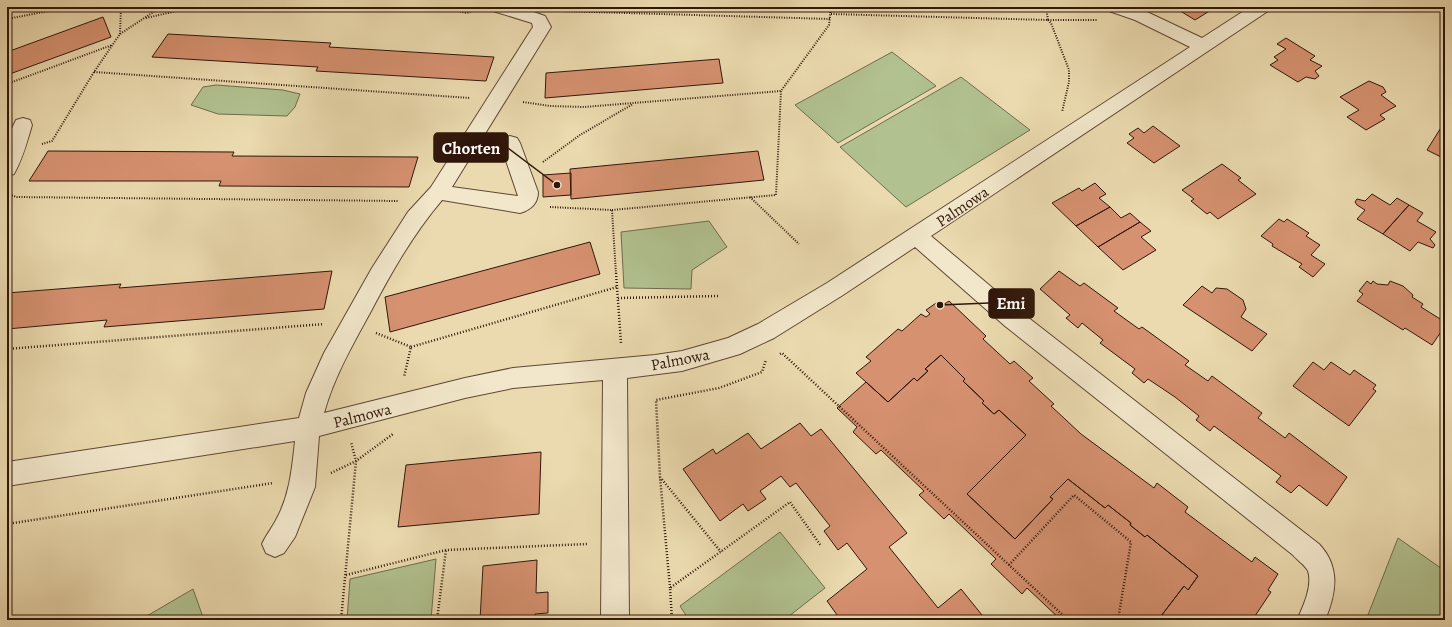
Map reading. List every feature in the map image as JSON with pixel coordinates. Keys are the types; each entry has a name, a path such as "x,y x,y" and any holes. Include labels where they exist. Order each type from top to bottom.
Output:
{"street":[{"path":"275,544 286,528 302,487 308,428 318,393 352,322 415,218 434,197 540,31 542,23 539,20 499,7"},
{"path":"1115,7 1141,16 1203,46"},
{"path":"1141,16 1156,7"},
{"name":"Palmowa","path":"7,474 308,428 488,383 544,374 682,361 732,346 749,339 792,316 916,236 1262,7"},
{"path":"11,161 23,125"},
{"path":"434,197 520,205 526,202 529,197 510,143"},
{"path":"916,236 1019,323 1302,546 1318,563 1322,582 1319,602 1310,620"},
{"path":"615,368 615,620"}],"path":[{"path":"7,20 69,7"},
{"path":"120,34 121,7"},
{"path":"11,161 52,141 94,72 120,34 145,19 161,7"},
{"path":"145,19 194,7"},
{"path":"438,7 466,13 484,7"},
{"path":"520,205 612,210 776,195 781,91 829,26 831,7"},
{"path":"1046,7 1048,20 1051,23 1069,70 1069,82 1060,119"},
{"path":"554,11 830,19"},
{"path":"831,14 1048,20"},
{"path":"7,84 113,44"},
{"path":"94,72 484,99 497,98 568,107 781,91"},
{"path":"523,177 580,135 635,102"},
{"path":"7,194 17,197 434,197"},
{"path":"750,197 799,244"},
{"path":"612,210 621,344"},
{"path":"7,349 352,322 411,347 617,287"},
{"path":"618,298 718,296"},
{"path":"403,381 411,347"},
{"path":"776,355 782,353 827,393 1068,620"},
{"path":"672,620 660,477 656,400 719,388 762,372 765,360 770,358"},
{"path":"341,620 356,461 349,439"},
{"path":"7,524 329,475 356,461"},
{"path":"660,477 721,552"},
{"path":"1009,565 1074,495 1132,542 1118,620"},
{"path":"670,588 790,502 821,546"},
{"path":"346,575 446,550 577,544"},
{"path":"437,620 446,550"}],"green space":[{"path":"892,52 936,86 838,143 795,105"},
{"path":"961,77 1030,130 906,207 840,147"},
{"path":"216,85 283,90 300,94 295,107 287,116 218,114 191,105 203,87"},
{"path":"709,221 727,247 692,270 691,289 624,288 621,232"},
{"path":"780,532 825,588 784,620 689,620 680,606"},
{"path":"1398,538 1445,571 1445,620 1366,620"},
{"path":"436,559 431,620 347,620 350,579"},
{"path":"193,589 204,620 140,620"}],"building":[{"path":"1181,7 1216,7 1195,20 1177,9"},
{"path":"103,17 111,37 7,75 7,52"},
{"path":"168,34 331,43 329,47 494,57 486,81 316,71 318,67 152,57"},
{"path":"1286,38 1315,56 1310,60 1322,66 1315,71 1319,76 1315,79 1306,77 1298,82 1270,65 1278,60 1274,57 1286,49 1277,44"},
{"path":"719,59 723,83 545,98 546,73"},
{"path":"1369,81 1383,87 1386,92 1381,95 1396,106 1380,115 1385,119 1366,130 1347,117 1359,110 1340,97"},
{"path":"1153,126 1180,146 1154,163 1127,143 1134,138 1129,134 1138,128 1144,133"},
{"path":"1442,126 1445,128 1445,159 1427,150"},
{"path":"48,151 234,152 232,156 418,157 409,187 219,186 221,181 29,181"},
{"path":"758,151 764,180 571,199 570,169"},
{"path":"1222,164 1241,178 1238,180 1256,194 1218,219 1210,212 1207,214 1191,201 1194,199 1182,190"},
{"path":"571,173 571,195 543,197 543,175"},
{"path":"1095,183 1106,194 1099,198 1110,207 1076,226 1052,203 1079,188 1082,191"},
{"path":"1372,194 1390,205 1397,198 1409,205 1383,234 1357,219 1365,210 1355,202 1357,199 1365,201"},
{"path":"1409,205 1423,213 1417,221 1436,232 1430,239 1435,245 1433,248 1418,242 1410,251 1383,234"},
{"path":"1110,207 1121,218 1130,213 1140,222 1098,247 1076,226"},
{"path":"1279,219 1284,222 1287,219 1309,233 1306,236 1320,245 1311,255 1325,264 1313,277 1299,267 1302,264 1272,246 1273,244 1261,236"},
{"path":"1140,222 1151,231 1141,237 1156,250 1123,270 1098,247"},
{"path":"590,242 600,274 390,332 385,297"},
{"path":"332,271 324,309 104,327 107,320 7,329 7,293 121,284 119,288"},
{"path":"1059,271 1080,286 1084,283 1118,308 1114,311 1139,329 1142,327 1189,361 1185,365 1208,381 1212,376 1262,413 1258,418 1285,438 1289,433 1347,477 1327,506 1299,485 1291,493 1276,482 1281,476 1214,426 1210,431 1196,420 1199,416 1175,397 1148,379 1144,383 1132,373 1135,369 1100,343 1103,340 1082,323 1078,328 1066,318 1070,315 1040,289"},
{"path":"1367,281 1371,284 1373,281 1377,284 1388,285 1390,281 1403,286 1413,295 1412,297 1423,304 1421,307 1445,322 1445,326 1432,345 1405,328 1403,330 1357,301 1363,294 1359,291"},
{"path":"1202,286 1212,293 1216,288 1227,289 1243,300 1246,309 1241,317 1267,334 1252,351 1183,305"},
{"path":"939,301 943,305 949,301 986,336 983,339 1010,364 1014,361 1033,378 1029,381 1054,404 1051,406 1081,434 1154,488 1157,483 1188,507 1185,512 1252,562 1255,557 1278,574 1268,590 1271,592 1251,620 1158,620 1184,586 1188,590 1198,576 1147,535 1145,537 1130,525 1131,523 1108,505 1105,508 1068,479 1050,497 1053,499 1015,539 967,494 1026,435 999,410 994,414 982,403 984,401 963,381 965,379 941,355 925,369 928,371 917,381 914,378 888,402 856,373 871,361 866,357 898,329 902,331 921,314 926,317 930,314 926,310"},
{"path":"941,355 965,379 963,381 984,401 982,403 994,414 999,410 1026,435 967,494 1015,539 1053,499 1050,497 1068,479 1105,508 1108,505 1131,523 1130,525 1145,537 1147,535 1198,576 1188,590 1184,586 1158,620 1061,620 1027,588 1022,594 991,564 996,559 949,514 944,519 919,495 924,491 881,450 876,454 853,432 857,427 837,408 866,382 888,402 914,378 917,381 928,371 925,369"},
{"path":"1313,362 1324,370 1331,362 1350,375 1354,370 1376,385 1373,389 1376,391 1349,426 1293,386"},
{"path":"800,423 811,436 821,429 907,533 889,547 938,608 961,589 986,620 839,620 840,619 827,601 867,569 847,543 838,550 824,531 830,526 796,483 790,487 781,476 760,491 766,499 748,511 743,504 720,521 683,469 713,449 716,454 748,433 761,449"},
{"path":"541,452 539,514 398,527 406,465"},
{"path":"537,560 536,593 548,592 548,613 535,614 535,620 480,620 483,566"}],"place":[{"name":"Chorten","path":"557,185"},
{"name":"Emi","path":"940,305"}]}
